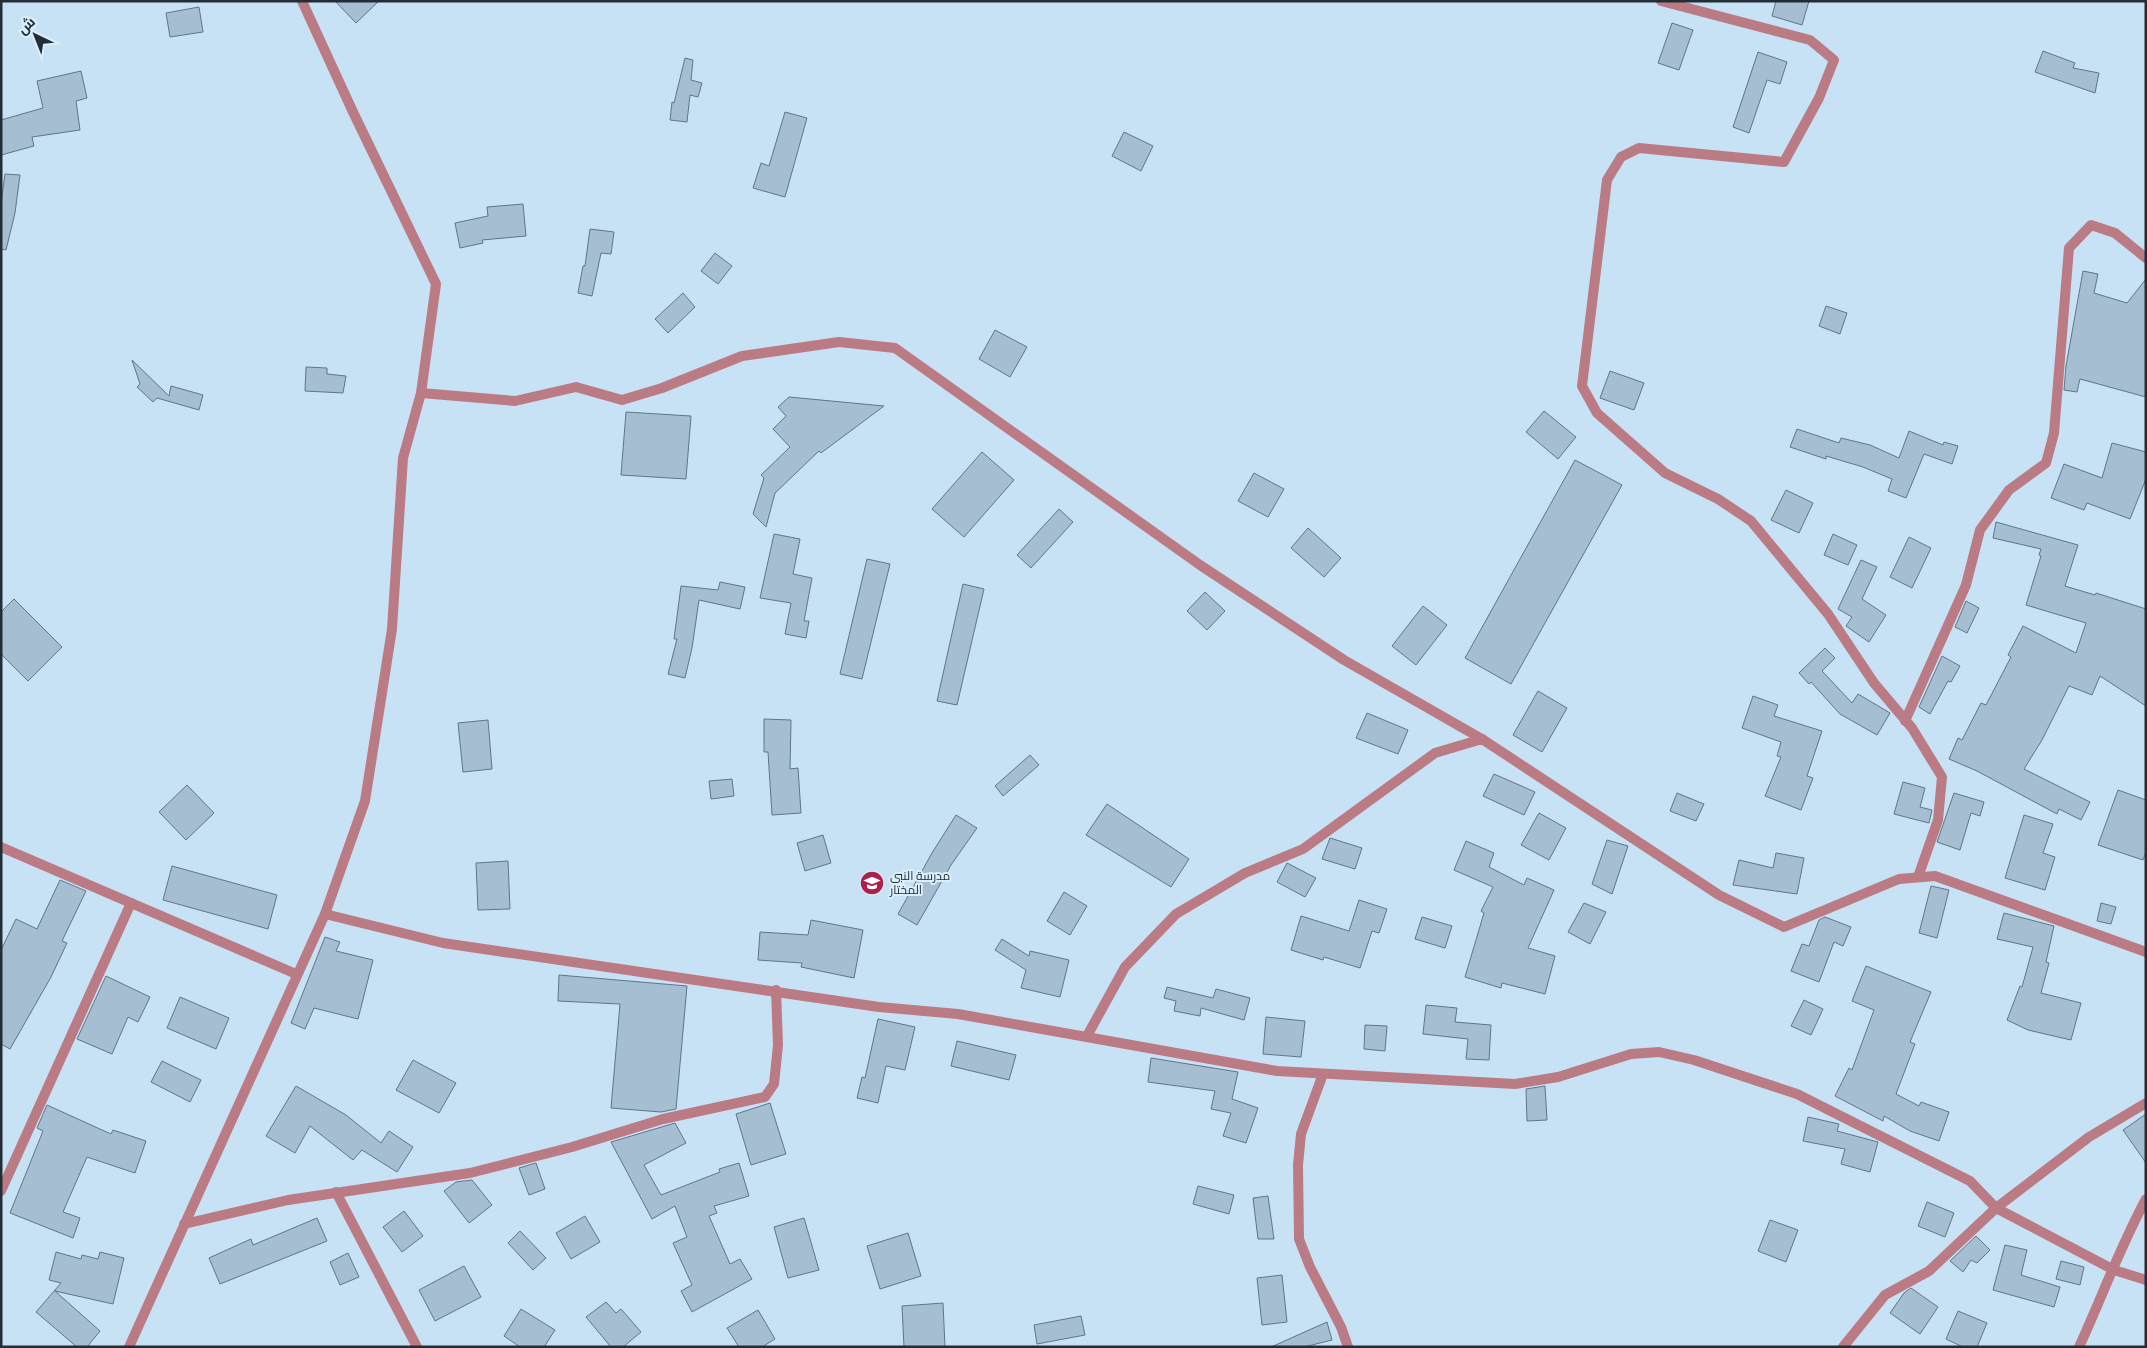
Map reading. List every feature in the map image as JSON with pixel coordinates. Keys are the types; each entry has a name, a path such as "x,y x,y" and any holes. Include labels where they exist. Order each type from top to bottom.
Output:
{"street":[{"path":"129,1347 296,974 325,914 365,801 392,629 403,458 420,393 436,284 302,1"},
{"path":"1660,1 1810,40 1834,60 1819,98 1784,162 1639,148 1621,157 1607,180 1582,386 1597,413 1665,473 1718,500 1751,521 1828,614 1874,683 1905,721 1942,777 1938,820 1918,877"},
{"path":"1905,721 1966,585 1980,530 2009,490 2046,463 2054,433 2069,248 2091,225 2114,233 2146,258"},
{"path":"420,393 515,401 576,386 622,400 662,388 742,356 839,342 896,348 1200,565 1344,660 1482,739 1719,895 1784,927 1899,879 1935,876 2146,952"},
{"path":"1087,1036 1125,967 1176,914 1245,873 1303,849 1435,753 1482,739"},
{"path":"1,847 296,974"},
{"path":"1,1191 131,903"},
{"path":"325,914 443,943 776,990 880,1007 958,1014 1277,1071 1515,1084 1558,1077 1631,1054 1659,1052 1694,1060 1797,1094 1970,1181 1996,1208 2114,1270 2146,1280"},
{"path":"184,1224 288,1200 470,1173 572,1148 663,1119 765,1096 774,1084 778,1044 776,990"},
{"path":"1323,1074 1301,1134 1298,1166 1299,1239 1310,1268 1342,1327 1348,1347"},
{"path":"1843,1347 1885,1295 1929,1270 1996,1208 2089,1137 2146,1103"},
{"path":"336,1192 417,1347"},
{"path":"2079,1347 2114,1270 2124,1240 2146,1199"}],"building":[{"path":"335,1 379,1 356,23"},
{"path":"1776,1 1809,1 1802,25 1772,16"},
{"path":"199,7 203,32 170,37 166,13"},
{"path":"1672,23 1693,30 1679,70 1658,63"},
{"path":"2043,51 2075,63 2073,68 2099,73 2095,93 2035,72"},
{"path":"1758,52 1787,62 1780,84 1767,80 1749,133 1733,127"},
{"path":"685,58 693,60 691,80 702,83 698,97 690,95 687,122 670,120 672,102 674,103"},
{"path":"81,71 87,98 76,101 80,130 32,137 34,146 1,155 1,120 43,108 37,81"},
{"path":"785,112 807,118 785,197 753,188 761,163 769,166"},
{"path":"1124,132 1153,146 1141,171 1112,156"},
{"path":"5,174 20,175 15,213 6,250 1,249 1,203"},
{"path":"523,204 526,236 482,240 483,243 460,248 455,223 488,216 487,207"},
{"path":"590,229 614,232 611,254 601,253 592,296 578,293 583,266 585,266"},
{"path":"715,253 732,266 718,284 701,271"},
{"path":"2083,271 2098,274 2094,293 2127,303 2146,279 2146,397 2080,379 2077,392 2064,390 2066,366"},
{"path":"683,293 695,307 668,333 655,319"},
{"path":"1826,306 1847,313 1840,334 1819,326"},
{"path":"995,330 1027,347 1010,377 979,359"},
{"path":"132,360 169,396 171,386 203,395 199,410 157,398 153,402 137,387 140,384"},
{"path":"306,367 327,368 327,374 346,376 343,393 305,391"},
{"path":"1610,371 1644,383 1634,410 1600,398"},
{"path":"789,397 884,406 821,453 819,451 775,493 766,527 753,514 764,478 761,475 790,447 773,429 786,416 778,407"},
{"path":"1544,411 1576,437 1558,459 1526,432"},
{"path":"626,412 691,416 686,479 621,475"},
{"path":"1797,429 1839,443 1841,438 1870,445 1899,458 1909,431 1943,445 1944,442 1958,446 1952,464 1924,454 1906,498 1888,491 1892,479 1863,467 1826,456 1826,459 1790,447"},
{"path":"2112,443 2146,452 2146,479 2130,519 2087,503 2084,510 2051,498 2064,464 2102,478"},
{"path":"982,452 1014,480 964,537 932,509"},
{"path":"1575,460 1622,485 1511,684 1465,658"},
{"path":"1254,473 1284,489 1268,517 1238,501"},
{"path":"1786,490 1813,503 1799,533 1771,520"},
{"path":"1059,509 1073,522 1031,568 1017,555"},
{"path":"1996,522 2078,545 2065,586 2095,595 2096,593 2146,609 2146,706 2100,676 2092,695 2069,686 2042,740 2024,769 2090,802 2081,820 2059,809 2057,814 1977,771 1949,759 1958,738 1962,740 1981,703 1986,705 2011,657 2008,655 2023,626 2076,653 2086,623 2026,605 2041,556 2039,555 2041,549 1993,538"},
{"path":"1308,528 1341,558 1324,577 1291,548"},
{"path":"774,534 800,539 793,574 812,578 804,621 809,621 806,638 785,634 791,603 760,598"},
{"path":"1833,534 1857,545 1848,565 1824,555"},
{"path":"1909,537 1931,548 1912,588 1890,577"},
{"path":"867,559 890,564 862,679 840,674"},
{"path":"1861,560 1877,567 1862,599 1886,615 1869,642 1846,626 1852,617 1838,609"},
{"path":"720,582 745,587 740,609 699,600 692,648 685,678 668,674 677,639 674,639 681,586 718,590"},
{"path":"963,584 984,589 957,705 937,701"},
{"path":"1205,592 1225,611 1207,630 1187,611"},
{"path":"14,599 62,647 28,681 1,654 1,612"},
{"path":"1966,601 1979,608 1967,633 1955,627"},
{"path":"1423,606 1447,625 1416,665 1392,646"},
{"path":"1825,648 1835,658 1822,671 1852,703 1858,694 1890,713 1877,735 1840,714 1811,682 1809,684 1799,673"},
{"path":"1942,656 1960,666 1951,682 1948,681 1930,714 1919,707"},
{"path":"1538,691 1567,708 1542,752 1513,735"},
{"path":"1753,696 1778,705 1774,716 1822,731 1807,776 1813,778 1801,810 1765,796 1781,757 1777,756 1781,742 1742,728"},
{"path":"1367,713 1408,730 1398,754 1356,738"},
{"path":"764,719 791,720 790,769 798,768 801,813 772,815 768,752 764,752"},
{"path":"488,720 492,769 463,772 458,723"},
{"path":"1030,755 1039,765 1003,796 995,786"},
{"path":"1494,774 1535,792 1524,815 1483,796"},
{"path":"732,779 734,796 711,799 709,781"},
{"path":"1903,782 1925,788 1920,807 1932,810 1929,823 1894,814"},
{"path":"187,785 214,813 186,840 159,812"},
{"path":"2118,790 2146,800 2146,852 2143,860 2098,845"},
{"path":"1677,793 1704,804 1696,821 1670,811"},
{"path":"1954,793 1984,802 1980,816 1971,813 1960,850 1937,842"},
{"path":"1107,804 1189,859 1171,887 1086,835"},
{"path":"1539,813 1566,828 1549,860 1521,845"},
{"path":"956,815 977,828 951,865 917,925 898,914"},
{"path":"2024,815 2053,824 2043,853 2055,857 2045,890 2005,878"},
{"path":"823,835 831,863 805,871 797,843"},
{"path":"1330,838 1362,848 1355,869 1322,859"},
{"path":"1607,840 1628,846 1612,894 1592,884"},
{"path":"1466,841 1494,853 1489,867 1524,885 1527,878 1554,890 1528,948 1555,956 1545,994 1502,983 1501,988 1465,977 1484,913 1481,911 1493,887 1454,870"},
{"path":"1776,853 1804,858 1797,894 1733,885 1739,860 1773,868"},
{"path":"508,861 510,909 478,910 476,863"},
{"path":"1287,863 1316,878 1305,897 1277,882"},
{"path":"172,866 277,895 268,929 163,900"},
{"path":"60,880 86,891 62,941 67,943 51,977 10,1049 1,1044 1,950 16,919 37,929"},
{"path":"1931,886 1949,890 1937,938 1919,933"},
{"path":"1064,892 1087,906 1070,935 1047,921"},
{"path":"1359,900 1387,909 1379,933 1372,931 1360,968 1324,957 1323,960 1291,950 1301,916 1349,931"},
{"path":"1584,903 1606,912 1590,944 1568,932"},
{"path":"2101,903 2116,907 2111,924 2097,921"},
{"path":"2004,913 2054,926 2046,962 2049,963 2041,993 2081,1003 2071,1040 2028,1030 2007,1020 2020,986 2022,987 2033,947 1997,939"},
{"path":"1422,917 1452,926 1445,948 1415,939"},
{"path":"1825,917 1851,927 1843,946 1834,942 1819,982 1791,971 1802,944 1809,946 1819,920"},
{"path":"811,920 863,930 854,978 801,967 802,963 758,960 760,932 808,935"},
{"path":"325,937 340,942 336,951 373,960 358,1019 314,1008 305,1029 291,1023"},
{"path":"1002,939 1029,956 1030,951 1069,960 1060,997 1021,988 1026,970 995,950"},
{"path":"1866,966 1931,992 1910,1042 1915,1044 1896,1094 1919,1106 1921,1102 1949,1112 1939,1141 1910,1131 1884,1116 1883,1121 1835,1096 1849,1068 1852,1070 1874,1010 1852,1001"},
{"path":"559,975 687,986 676,1109 661,1112 611,1108 620,1004 558,1001"},
{"path":"106,976 150,997 138,1022 128,1017 112,1054 77,1039"},
{"path":"1167,987 1213,998 1216,989 1250,998 1244,1020 1201,1008 1200,1016 1174,1011 1176,1001 1164,998"},
{"path":"180,997 229,1018 216,1049 167,1028"},
{"path":"1804,1000 1823,1009 1811,1035 1791,1026"},
{"path":"1426,1005 1457,1008 1455,1022 1491,1025 1489,1060 1466,1059 1468,1039 1423,1034"},
{"path":"1266,1017 1305,1021 1301,1057 1263,1054"},
{"path":"878,1019 915,1027 905,1070 886,1066 878,1103 857,1098 862,1077 865,1078"},
{"path":"1365,1025 1387,1026 1385,1051 1364,1049"},
{"path":"957,1041 1016,1055 1009,1080 951,1066"},
{"path":"1151,1058 1238,1072 1232,1099 1258,1108 1246,1143 1223,1136 1231,1113 1211,1109 1215,1091 1148,1082"},
{"path":"413,1060 456,1083 439,1113 396,1090"},
{"path":"162,1061 201,1080 190,1102 151,1082"},
{"path":"296,1086 346,1115 381,1143 389,1131 413,1147 397,1172 362,1150 353,1160 310,1126 295,1153 266,1136"},
{"path":"1545,1086 1547,1120 1527,1121 1526,1089"},
{"path":"770,1103 786,1154 751,1165 736,1114"},
{"path":"47,1105 111,1134 113,1130 146,1141 135,1173 87,1157 63,1212 80,1218 73,1238 10,1213 43,1131 37,1128"},
{"path":"2146,1114 2146,1163 2123,1130"},
{"path":"1808,1117 1839,1124 1837,1131 1878,1142 1870,1172 1841,1164 1845,1149 1803,1141"},
{"path":"675,1123 686,1143 644,1165 661,1195 720,1172 719,1169 739,1163 749,1196 714,1206 717,1213 709,1216 730,1264 740,1259 752,1279 692,1312 681,1291 692,1285 673,1243 687,1237 675,1206 652,1219 611,1142"},
{"path":"536,1163 545,1189 529,1195 519,1168"},
{"path":"472,1180 492,1205 469,1223 444,1191 456,1182"},
{"path":"1198,1186 1234,1195 1229,1214 1193,1204"},
{"path":"1268,1196 1274,1239 1258,1239 1253,1198"},
{"path":"1927,1202 1954,1213 1945,1237 1918,1226"},
{"path":"404,1211 423,1236 402,1252 383,1227"},
{"path":"585,1216 600,1242 571,1259 556,1233"},
{"path":"317,1218 327,1241 220,1284 209,1258 251,1239 253,1245"},
{"path":"804,1218 819,1270 788,1278 774,1227"},
{"path":"1770,1220 1798,1230 1786,1262 1758,1251"},
{"path":"520,1231 546,1258 533,1270 508,1243"},
{"path":"908,1233 921,1276 880,1289 867,1246"},
{"path":"1976,1236 1990,1250 1977,1263 1971,1260 1963,1272 1950,1261"},
{"path":"2005,1245 2027,1250 2021,1275 2060,1287 2054,1307 1993,1290"},
{"path":"56,1252 81,1259 82,1255 98,1259 100,1252 124,1258 113,1304 55,1291 100,1331 87,1347 77,1347 36,1312 61,1283 49,1280"},
{"path":"348,1253 359,1277 340,1285 330,1262"},
{"path":"2061,1261 2084,1267 2080,1285 2056,1279"},
{"path":"464,1266 481,1297 435,1321 419,1290"},
{"path":"1282,1275 1287,1322 1262,1325 1257,1278"},
{"path":"1911,1288 1938,1307 1920,1334 1890,1313 1904,1293"},
{"path":"606,1302 616,1313 621,1309 641,1332 623,1347 611,1347 586,1317"},
{"path":"943,1303 945,1347 904,1347 902,1306"},
{"path":"521,1309 555,1330 544,1347 520,1347 504,1336"},
{"path":"758,1310 775,1339 762,1347 739,1347 727,1328"},
{"path":"1958,1311 1987,1323 1977,1347 1963,1347 1946,1339"},
{"path":"1081,1316 1085,1335 1037,1344 1034,1325"},
{"path":"1327,1322 1332,1340 1304,1347 1271,1347"}],"place":[{"name":"مدرسة النبي المختار","path":"872,883"}]}
